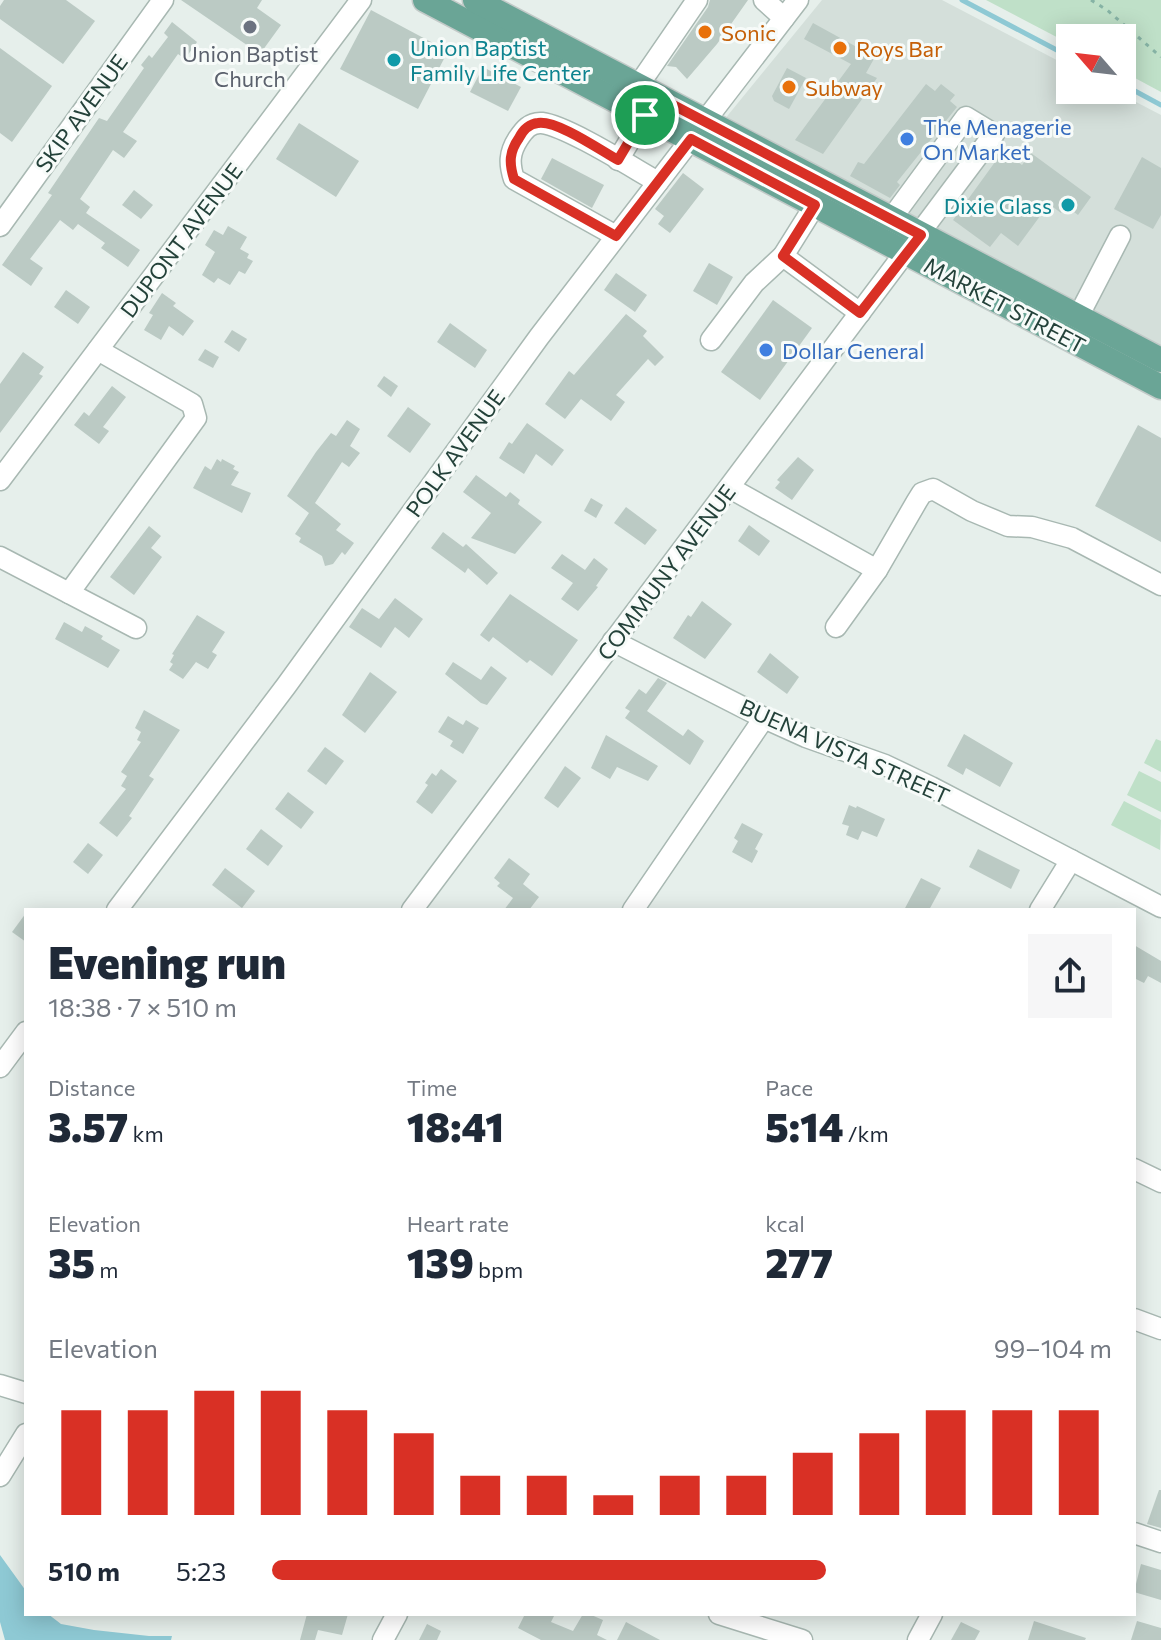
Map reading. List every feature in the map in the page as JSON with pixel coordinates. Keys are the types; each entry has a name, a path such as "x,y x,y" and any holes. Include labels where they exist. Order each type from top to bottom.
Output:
{"main road":[{"name":"MARKET STREET","path":"425,0 646,99"},
{"name":"MARKET STREET","path":"475,0 646,99 815,205 913,244 1078,317 1161,360"},
{"name":"MARKET STREET","path":"698,131 891,219 913,244 1161,387"}],"street":[{"name":"SKIP AVENUE","path":"0,226 163,0"},
{"name":"DUPONT AVENUE","path":"0,480 361,0"},
{"path":"618,160 697,0"},
{"path":"764,0 784,18"},
{"name":"POLK AVENUE","path":"119,908 286,686 539,337 798,0"},
{"name":"COMMUNY AVENUE","path":"413,908 994,134 966,117 891,219"},
{"path":"616,236 514,179 509,164 513,146 525,128 539,122 559,128 658,182"},
{"path":"711,340 754,283 783,256 815,205"},
{"path":"1078,317 1120,236"},
{"path":"783,256 860,313"},
{"path":"69,593 179,444 197,413 192,404 98,350"},
{"path":"730,488 877,570"},
{"path":"836,627 877,570 922,493 933,489 1008,526 1032,527 1072,538 1161,585"},
{"path":"0,557 136,628"},
{"name":"BUENA VISTA STREET","path":"613,641 764,718 806,737 885,765 1161,907"},
{"path":"634,908 764,718"},
{"path":"1041,908 1071,860"},
{"path":"0,1067 24,1035"},
{"path":"1136,1170 1161,1182"},
{"path":"1136,1320 1161,1329"},
{"path":"0,1385 24,1392"},
{"path":"0,1476 24,1437"},
{"path":"1136,1534 1161,1542"},
{"path":"383,1640 396,1616"},
{"path":"725,1616 802,1640"},
{"path":"918,1640 931,1616"}],"path":[{"path":"1091,0 1161,57"}],"shaded area":[{"path":"822,0 942,0 1056,60 1056,104 1136,102 1161,115 1161,349 724,120"}],"green space":[{"path":"986,0 1161,0 1161,92 1136,79 1136,24 1056,24 1056,37"},
{"path":"1156,739 1161,741 1161,772 1144,763"},
{"path":"1139,771 1161,782 1161,812 1127,795"},
{"path":"1124,801 1161,820 1160,850 1111,825"}],"water":[{"path":"0,1555 24,1588 24,1616 51,1616 61,1624 94,1630 172,1636 171,1640 5,1640 0,1622"}],"building":[{"path":"4,0 66,0 95,21 63,64 0,19 0,6"},
{"name":"Union Baptist Church","path":"181,0 262,0 257,8 281,25 260,54"},
{"name":"Sonic","path":"710,0 748,0 687,79 676,67 667,66"},
{"name":"Union Baptist Family Life Center","path":"371,10 448,51 418,109 340,69"},
{"path":"172,22 197,42 185,59 178,54 123,132 137,141 124,158 113,150 80,199 90,207 86,213 140,250 128,267 101,248 105,243 78,224 73,230 60,220 30,259 43,268 31,286 2,265 52,195 48,193 99,118 107,121 144,68 141,65 149,55 152,58 168,37 164,33"},
{"path":"813,23 875,57 866,73 877,78 823,154 795,140 851,64 804,39"},
{"path":"0,48 52,86 12,142 0,133"},
{"path":"483,67 521,87 508,111 470,92"},
{"name":"Subway","path":"787,68 806,78 789,109 774,101 772,96"},
{"name":"The Menagerie On Market","path":"926,84 935,91 941,84 955,95 950,101 957,107 897,182 900,185 890,198 850,176 858,162 864,164"},
{"path":"299,123 359,161 336,197 276,159"},
{"path":"1003,151 1022,165 1031,153 1091,197 1078,215 1066,206 1061,213 1049,204 1018,246 1001,233 990,247 953,220"},
{"path":"1142,157 1161,168 1161,215 1153,229 1114,209"},
{"path":"552,158 604,185 592,208 541,179"},
{"path":"683,173 704,189 670,233 658,224 664,216 655,209"},
{"path":"134,190 153,205 141,219 122,205"},
{"path":"228,226 247,237 240,249 249,254 247,258 253,261 245,274 239,271 230,285 218,278 214,283 202,275 215,252 205,245 214,230 223,235"},
{"path":"709,263 733,277 717,305 693,291"},
{"path":"616,273 647,295 635,312 604,290"},
{"path":"66,290 90,307 78,324 54,307"},
{"path":"162,293 176,303 173,306 194,321 183,336 169,326 161,340 144,330 153,315 149,313"},
{"name":"Dollar General","path":"773,300 812,328 760,400 721,372"},
{"path":"626,314 647,331 643,336 664,357 655,366 648,359 616,395 625,402 611,421 581,399 565,419 545,404 569,371 574,375"},
{"path":"450,323 487,350 475,368 437,342"},
{"path":"232,330 247,339 239,352 224,342"},
{"path":"205,349 219,357 213,368 198,360"},
{"path":"23,352 44,367 39,374 43,376 0,433 0,384"},
{"path":"384,376 398,386 391,397 377,386"},
{"path":"112,386 126,397 103,427 109,431 99,444 74,425 84,412 89,416"},
{"path":"408,407 431,424 410,453 387,436"},
{"path":"347,420 360,429 350,446 360,453 349,467 342,462 315,503 341,524 336,530 354,543 345,555 342,552 333,564 325,566 322,556 299,542 301,538 295,534 309,513 287,496 331,433 336,436"},
{"path":"527,423 564,450 552,466 536,454 524,474 499,458"},
{"path":"1138,425 1161,438 1161,542 1095,506"},
{"path":"798,457 814,470 792,500 775,488 780,482 777,480"},
{"path":"217,459 235,466 233,469 239,472 231,485 251,493 242,513 193,488 205,466 211,470"},
{"path":"476,475 506,497 510,492 520,500 518,504 542,522 515,554 471,538 491,513 463,492"},
{"path":"591,498 603,505 596,518 584,511"},
{"path":"626,507 657,530 645,545 614,523"},
{"path":"749,525 770,541 759,556 738,541"},
{"path":"149,526 161,536 151,548 162,557 134,595 110,577"},
{"path":"443,532 463,547 466,544 498,573 487,585 468,568 465,573 431,548"},
{"path":"562,554 585,570 594,558 608,569 578,611 561,599 573,583 551,568"},
{"path":"510,594 578,640 552,676 530,660 527,663 493,637 489,642 480,635"},
{"path":"395,598 423,619 409,638 395,627 381,648 349,627 362,608 379,619"},
{"path":"702,601 732,624 705,659 673,638"},
{"path":"197,615 225,632 212,652 217,655 208,669 196,662 183,679 169,670 173,664 170,662"},
{"path":"64,622 82,632 85,626 120,650 108,668 55,639"},
{"path":"770,653 799,677 787,694 757,672"},
{"path":"453,662 481,680 491,666 507,678 487,705 445,674"},
{"path":"370,672 397,692 365,733 342,715"},
{"path":"658,678 667,683 647,711 683,736 688,729 704,741 690,765 625,718 630,711 625,708 639,689 646,694"},
{"path":"144,710 180,730 149,776 154,779 129,816 132,818 117,837 99,823 126,789 121,786 127,776 121,772 141,742 137,740 141,732 135,728"},
{"path":"448,716 463,725 466,720 479,728 463,754 450,746 453,741 438,732"},
{"path":"964,734 1013,763 1000,787 966,768 963,775 947,766"},
{"path":"606,735 658,766 648,781 617,767 610,779 591,768"},
{"path":"325,747 344,761 326,785 307,771"},
{"path":"565,766 581,778 558,808 544,798"},
{"path":"441,769 457,781 432,814 416,802 432,773 436,776"},
{"path":"288,792 314,812 301,829 275,809"},
{"path":"849,805 885,819 877,837 862,831 858,840 846,835 849,826 842,824"},
{"path":"742,823 763,834 752,863 732,852 738,841 734,838"},
{"path":"261,829 283,846 268,866 246,849"},
{"path":"88,843 103,855 88,874 73,862"},
{"path":"978,849 1020,870 1011,889 969,867"},
{"path":"509,858 530,874 523,884 539,897 531,908 506,908 513,898 497,886 500,883 494,878"},
{"path":"225,868 255,891 242,908 212,885"},
{"path":"921,878 941,888 930,908 905,908"},
{"path":"24,916 24,941 12,932"},
{"path":"1136,946 1161,961 1161,983 1148,976 1144,983 1136,979"},
{"path":"1161,1490 1161,1528 1147,1524"},
{"path":"1141,1564 1161,1570 1161,1600 1136,1593"},
{"path":"306,1616 347,1616 342,1635 318,1630 315,1640 300,1640"},
{"path":"524,1616 554,1616 551,1622 573,1631 582,1616 594,1616 603,1620 597,1635 607,1640 541,1640 518,1628"},
{"path":"1034,1621 1086,1638 1028,1640"},
{"path":"1137,1621 1161,1628 1161,1640 1131,1640"},
{"path":"626,1622 660,1640 617,1640"},
{"path":"961,1622 980,1631 975,1640 951,1640"},
{"path":"427,1624 441,1631 437,1640 419,1640"}],"waterway":[{"path":"962,0 1056,50"},
{"path":"1136,92 1161,105"}],"place":[{"name":"Union Baptist Church","path":"250,27"},
{"name":"Sonic","path":"705,32"},
{"name":"Roys Bar","path":"840,48"},
{"name":"Union Baptist Family Life Center","path":"394,60"},
{"name":"Subway","path":"789,87"},
{"name":"The Menagerie On Market","path":"907,139"},
{"name":"Dixie Glass","path":"1068,205"},
{"name":"Dollar General","path":"766,350"}],"route":[{"path":"656,96 921,235 860,313 783,256 815,205 691,139 616,236 514,179 509,164 513,146 525,128 539,122 559,128 618,160 645,115 656,96"}]}
